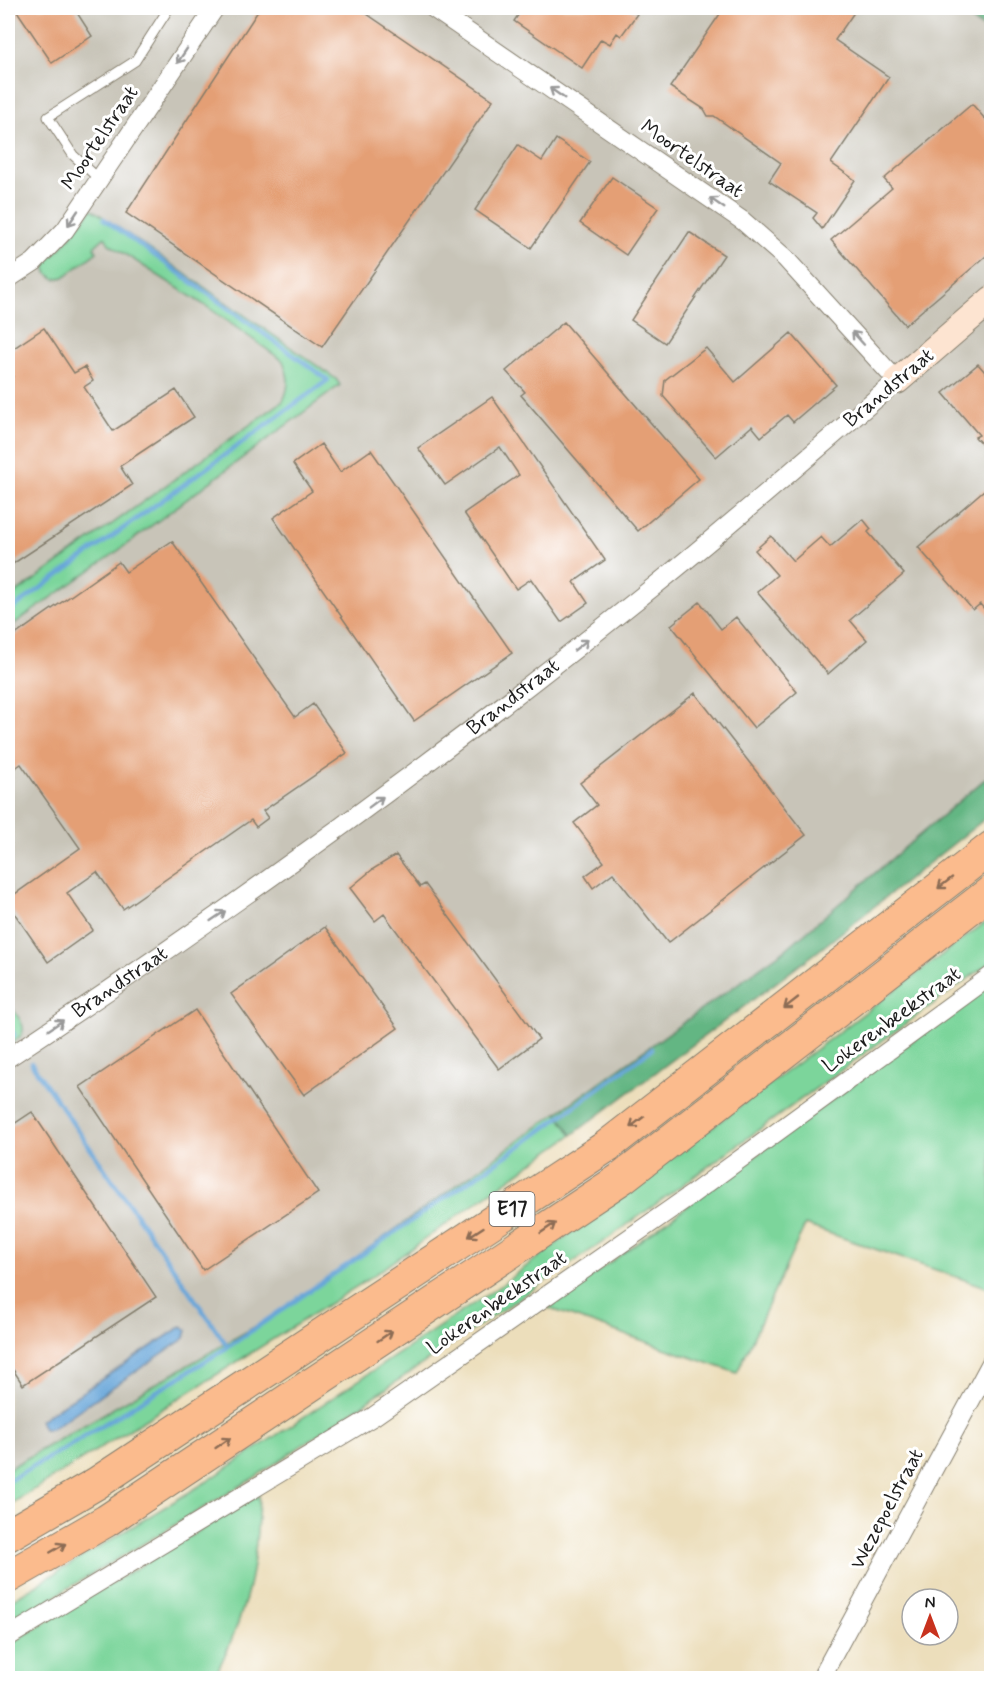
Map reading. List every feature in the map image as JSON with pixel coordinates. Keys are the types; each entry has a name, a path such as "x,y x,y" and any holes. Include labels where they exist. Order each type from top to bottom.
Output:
{"highway":[{"name":"E17","path":"8,1535 97,1483 607,1146 992,847"},
{"name":"E17","path":"8,1577 106,1521 622,1178 992,891"}],"street":[{"name":"Moortelstraat","path":"8,279 34,262 65,230 215,8"},
{"name":"Moortelstraat","path":"432,8 743,221 785,258 897,381"},
{"name":"Brandstraat","path":"8,1058 227,909 372,806 654,587 992,299"},
{"name":"Lokerenbeekstraat","path":"8,1637 374,1416 691,1195 992,975"},
{"name":"Wezepoelstraat","path":"821,1678 992,1361"}],"lane":[{"path":"99,179 73,155 48,117 135,61 169,8"}],"shaded area":[{"path":"8,8 991,8 991,774 786,949 280,1312 8,1469"}],"green space":[{"path":"953,8 991,8 991,33"},
{"path":"92,209 336,379 340,385 115,553 8,628 8,599 283,401 287,391 287,376 283,361 209,308 109,244 105,237 94,247 97,252 64,277 55,279 47,273 45,263 62,247"},
{"path":"991,774 991,814 817,952 572,1135 557,1113 786,949"},
{"path":"991,918 991,962 609,1238 252,1479 8,1624 8,1602 206,1482 500,1286"},
{"path":"991,983 991,1289 805,1225 737,1373 548,1308"},
{"path":"8,1002 23,1025 22,1034 10,1044 8,1043"},
{"path":"557,1113 572,1135 364,1282 8,1506 8,1469 280,1312"},
{"path":"259,1495 256,1546 248,1590 235,1632 214,1678 8,1678 8,1645"}],"water":[{"path":"182,1326 187,1330 185,1338 51,1429 44,1429 40,1420"}],"building":[{"path":"15,8 74,8 92,36 52,63"},
{"path":"260,8 358,8 493,100 322,347 126,213"},
{"path":"523,8 628,8 637,14 621,36 617,33 610,44 601,39 582,68 514,21"},
{"path":"724,8 857,8 835,40 889,77 831,163 855,180 822,229 813,218 817,213 769,181 781,163 714,116 708,116 704,109 670,87"},
{"path":"972,104 992,127 992,251 905,325 831,240 892,188 884,179"},
{"path":"556,139 590,162 531,248 475,210 518,145 542,161"},
{"path":"612,177 658,208 626,255 580,223"},
{"path":"689,232 724,255 665,343 631,320"},
{"path":"564,322 699,479 638,531 521,395 525,392 506,371"},
{"path":"44,328 74,373 85,367 93,381 84,387 113,431 176,390 194,417 120,466 132,485 8,567 8,380 13,376 8,367 8,352"},
{"path":"791,333 836,385 793,422 787,415 761,437 752,426 716,457 663,396 665,380 706,348 735,382"},
{"path":"978,364 992,380 992,455 975,437 979,435 943,393"},
{"path":"492,397 605,560 574,582 588,603 561,622 531,579 516,589 464,513 519,475 500,447 445,485 418,448"},
{"path":"321,444 340,472 371,450 512,653 414,721 273,518 312,491 293,464"},
{"path":"984,490 992,499 992,618 980,604 973,610 918,547"},
{"path":"863,519 871,529 868,532 904,574 850,620 867,640 828,674 757,592 777,575 755,550 771,536 793,561 821,537 830,547"},
{"path":"172,541 295,717 313,704 347,753 263,811 268,818 256,827 251,820 123,909 97,872 67,893 93,930 48,962 8,904 8,899 80,848 21,764 8,773 8,640 119,562 126,572"},
{"path":"700,602 721,629 736,617 797,692 754,728 671,625"},
{"path":"695,693 806,835 668,943 613,873 593,888 585,876 604,862 574,823 597,805 580,783"},
{"path":"396,855 420,887 425,884 539,1039 499,1069 384,914 375,921 350,888 373,869"},
{"path":"325,927 398,1028 304,1095 231,994"},
{"path":"195,1010 318,1193 203,1270 80,1087"},
{"path":"32,1112 156,1297 23,1385 8,1362 8,1128"}],"waterway":[{"path":"8,612 328,380 104,219"},
{"path":"8,1025 14,1035"},
{"path":"228,1347 523,1144 652,1049"},
{"path":"8,1481 69,1446 228,1347 31,1063"}]}
